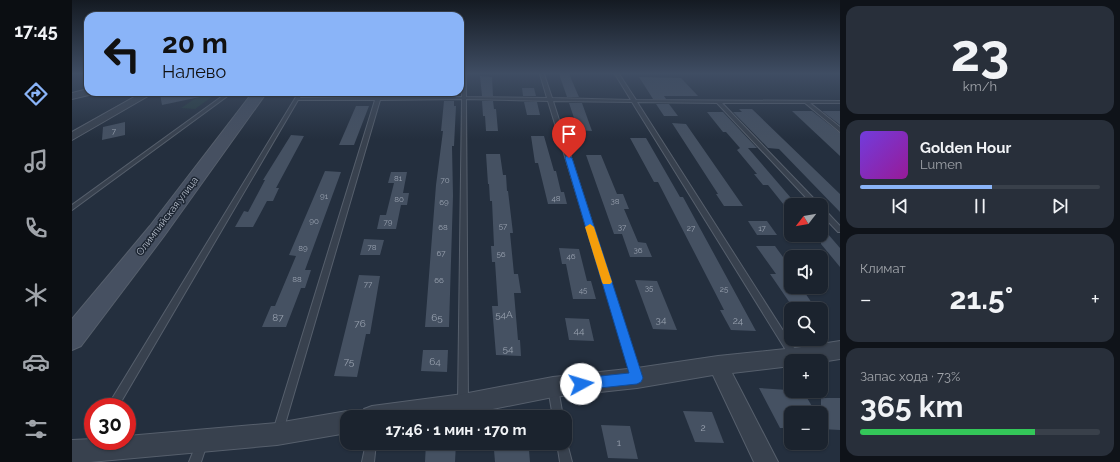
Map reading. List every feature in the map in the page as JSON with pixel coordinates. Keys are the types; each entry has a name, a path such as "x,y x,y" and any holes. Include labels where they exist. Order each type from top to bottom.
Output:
{"street":[{"path":"72,137 143,96"},
{"name":"Олимпийская улица","path":"72,338 157,231 257,96"},
{"path":"814,354 840,350"},
{"path":"426,410 463,405 553,387 637,378 718,365 784,358"},
{"path":"718,365 766,462"},
{"path":"83,447 203,442 277,434 340,423"}],"lane":[{"path":"72,208 226,96"},
{"path":"117,398 298,96"},
{"path":"277,434 379,96"},
{"path":"407,96 634,102 840,102"},
{"path":"549,96 637,378"},
{"path":"630,96 793,354"},
{"path":"463,405 464,98"},
{"path":"719,102 810,198"},
{"path":"806,102 840,130"},
{"path":"828,217 840,230"},
{"path":"553,387 557,410"},
{"path":"195,462 203,442"},
{"path":"368,462 370,450"},
{"path":"563,450 566,462"}],"green space":[{"path":"199,96 213,96 195,109 181,108"}],"building":[{"path":"160,96 200,96 200,97 162,105"},
{"path":"566,96 578,96 579,97 567,97"},
{"path":"651,96 698,96 664,96 666,99 653,99"},
{"path":"444,101 454,101 454,106 456,106 454,146 452,146 453,196 449,327 425,327 436,185 443,131 441,131"},
{"path":"482,101 493,101 494,109 496,109 498,131 486,131"},
{"path":"524,102 537,102 540,115 527,115"},
{"path":"569,103 582,103 592,131 578,130"},
{"path":"656,104 669,104 678,116 664,116"},
{"path":"356,106 369,106 354,145 339,145"},
{"path":"739,109 752,109 840,194 840,212 779,149 768,148 733,112 742,112"},
{"path":"792,111 812,111 840,133 840,156"},
{"path":"822,111 840,111 840,125"},
{"path":"707,112 723,112 757,148 748,148 791,198 784,198 784,205 768,185 763,185 754,174 757,174 737,150 740,148 726,132 723,132"},
{"path":"125,122 125,135 102,140 103,127"},
{"path":"672,123 686,124 743,206 724,206 716,194 718,194"},
{"path":"291,135 304,136 276,188 279,188 273,201 267,201 253,227 235,227 244,211 248,212 265,180 263,180"},
{"path":"531,136 544,136 554,171 556,171 561,192 564,192 567,204 548,204 538,163 535,163"},
{"path":"630,138 646,138 680,197 683,197 756,331 731,330 720,310 724,310 658,182 654,182"},
{"path":"486,154 500,154 503,175 506,175 513,233 510,233 514,274 518,274 521,293 514,293 518,340 520,340 521,356 496,355 492,306 498,306 495,262 492,262 491,246 494,246 492,201 490,201"},
{"path":"586,155 601,155 617,194 623,194 629,209 624,209 638,242 646,243 652,257 630,257 622,234 614,234"},
{"path":"325,171 341,172 305,270 311,270 305,288 301,288 286,327 262,327 271,306 275,306 296,256 289,255"},
{"path":"391,172 407,172 403,193 409,193 407,205 401,205 396,229 377,229 380,215 386,215 394,183 388,183"},
{"path":"748,221 767,221 777,235 757,235"},
{"path":"828,234 840,248 840,267 828,252 828,250 826,250 821,242 828,242"},
{"path":"364,239 384,240 380,255 360,255"},
{"path":"756,246 775,246 784,258 784,294 806,294 811,302 789,302 770,274 776,274"},
{"path":"559,248 579,249 587,281 591,281 596,299 573,299 566,264 562,264"},
{"path":"359,275 380,276 370,334 366,334 357,377 334,376"},
{"path":"635,280 657,281 677,330 653,329"},
{"path":"565,318 589,319 594,341 569,340"},
{"path":"423,350 448,350 447,372 421,371"},
{"path":"759,388 784,390 784,398 807,398 812,406 784,406 784,428 780,428"},
{"path":"821,398 840,398 840,430 828,429 828,406 821,406"},
{"path":"683,411 712,412 724,443 695,442"},
{"path":"601,425 630,426 638,459 608,458"},
{"path":"426,450 456,450 455,462 425,462"},
{"path":"494,450 529,450 530,462 495,462"}],"slow traffic":[{"path":"590,227 607,282"}],"route":[{"path":"569,158 637,378 581,384"}]}
